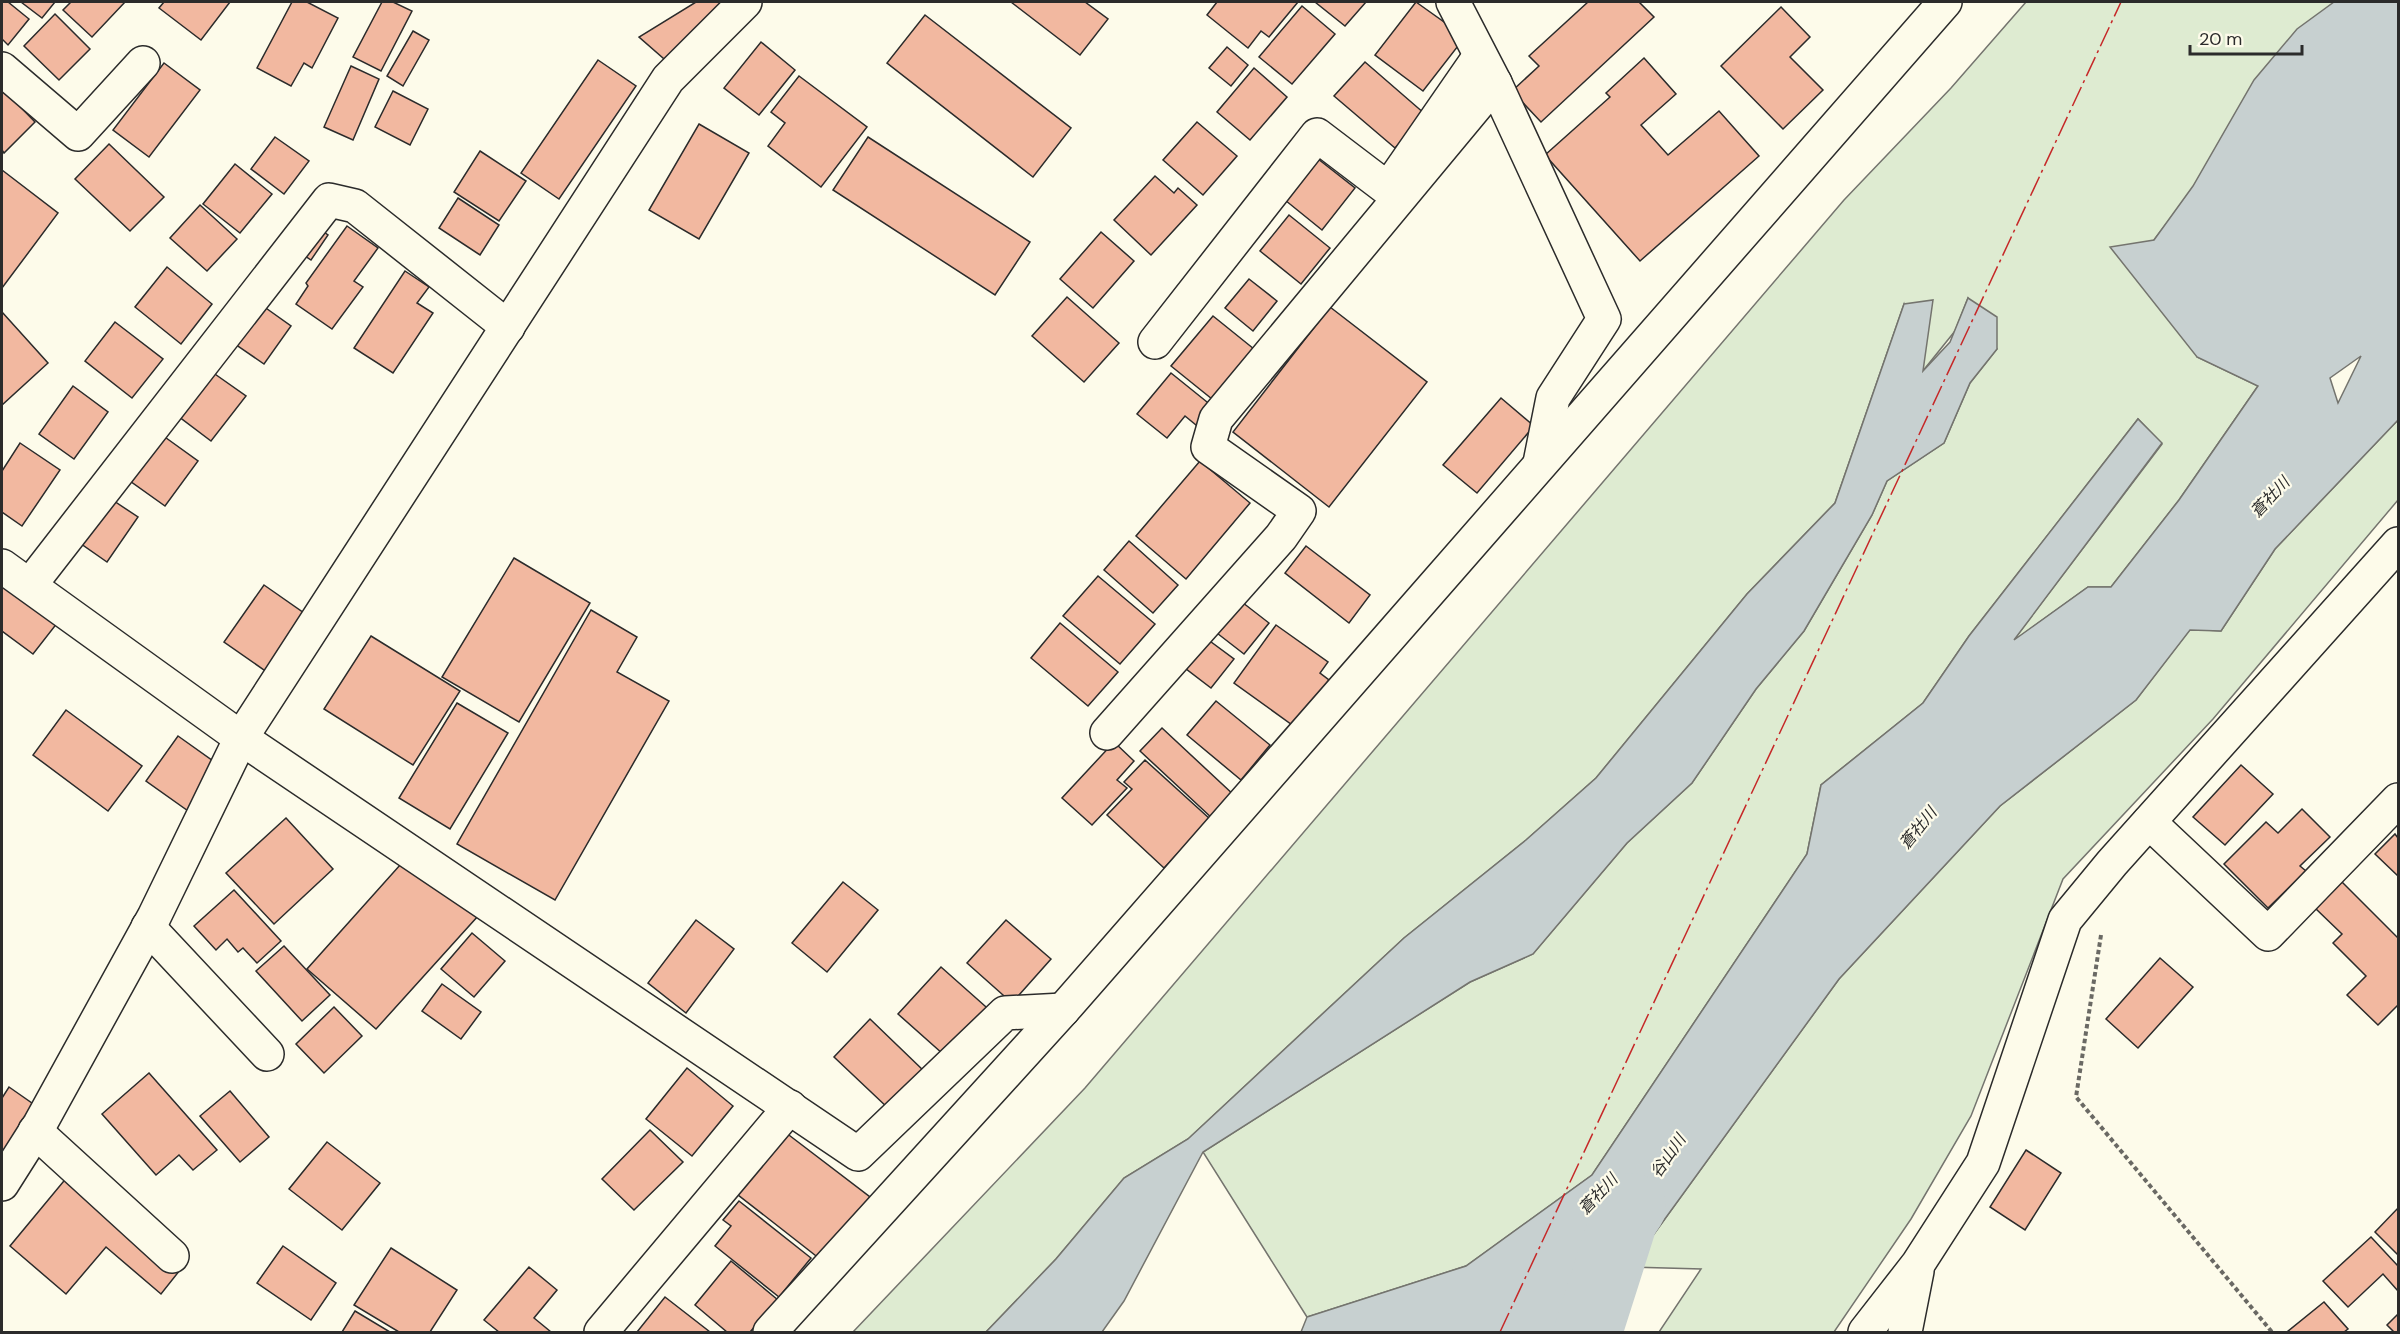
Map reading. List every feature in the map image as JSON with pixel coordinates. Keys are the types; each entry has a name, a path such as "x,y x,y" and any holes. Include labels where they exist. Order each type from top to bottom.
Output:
{"street":[{"path":"2,1184 35,1131 148,927 241,738 668,79 745,2"},
{"path":"1454,2 1604,320 1553,398 1539,465"},
{"path":"770,1332 1063,1010 1945,2"},
{"path":"2,69 78,134 143,63"},
{"path":"1155,342 1317,135 1388,189 1487,70"},
{"path":"1107,733 1281,537 1299,511 1208,447 1216,419 1487,70"},
{"path":"30,585 329,200 355,206 508,327"},
{"path":"1865,1332 1918,1264 1983,1163 2065,920 2148,822 2398,544"},
{"path":"2,566 241,738 858,1154 1005,1013 1063,1010"},
{"path":"2148,822 2268,934 2398,800"},
{"path":"148,927 267,1054"},
{"path":"601,1332 790,1107"},
{"path":"35,1131 172,1256"},
{"path":"1905,1332 1918,1264"}],"path":[{"path":"2101,933 2076,1097 2272,1332"}],"green space":[{"path":"2026,2 2334,2 2154,240 2197,357 2258,386 2179,500 2111,587 2088,587 2012,642 2162,444 2138,419 1969,636 1923,703 1821,785 1807,854 1592,1175 1466,1266 1307,1317 1203,1152 1470,982 1533,954 1627,843 1692,783 1756,689 1804,631 1872,515 1887,481 1944,443 1970,383 1997,349 1968,298 1955,331 1922,372 1904,304 1835,503 1747,594 1596,778 1526,840 1404,938 1188,1139 1124,1178 1056,1259 986,1332 853,1332 1085,1088 1844,200 1951,88"},
{"path":"2398,420 2398,500 2213,719 2063,879 1971,1116 1911,1219 1834,1332 1659,1332 1701,1269 1630,1267 1839,979 2000,806 2136,700 2190,629 2221,631 2275,549"}],"water":[{"name":"蒼社川","path":"2334,2 2398,2 2398,420 2275,549 2221,631 2190,630 2136,700 2000,806 1839,979 1630,1267 1558,1332 1301,1332 1307,1317 1466,1266 1592,1175 1807,854 1821,785 1923,703 1969,636 2138,419 2162,443 2014,640 2088,587 2111,587 2179,500 2258,386 2197,357 2110,247 2154,240 2193,186 2254,80 2297,29","holes":["2361,356 2338,403 2330,378"]},
{"path":"1968,298 1997,317 1997,349 1970,383 1944,443 1887,481 1872,515 1804,631 1756,689 1692,783 1627,843 1533,954 1470,982 1203,1152 1124,1301 1102,1332 986,1332 1056,1259 1124,1178 1188,1139 1404,938 1526,840 1596,778 1747,594 1835,503 1904,304 1933,300 1923,371 1950,342"}],"building":[{"path":"2,2 8,2 29,19 8,45 2,39"},
{"path":"21,2 55,2 42,18"},
{"path":"71,2 125,2 92,37 63,10"},
{"path":"164,2 230,2 201,40 159,8"},
{"path":"292,2 307,2 338,18 312,68 304,63 291,86 257,68"},
{"path":"382,2 393,2 412,11 381,71 353,57"},
{"path":"696,2 719,2 727,8 671,65 639,37"},
{"path":"1011,2 1085,2 1108,19 1080,55"},
{"path":"1217,2 1298,2 1269,37 1261,31 1248,48 1207,15"},
{"path":"1315,2 1366,2 1345,26"},
{"path":"1416,2 1465,37 1423,91 1375,55"},
{"path":"1588,2 1639,2 1654,17 1541,122 1512,91 1539,66 1529,56"},
{"path":"1302,6 1335,34 1292,84 1259,57"},
{"path":"1781,7 1810,37 1790,57 1823,90 1783,129 1721,66"},
{"path":"55,14 90,49 59,80 24,46"},
{"path":"925,15 1071,128 1033,177 887,63"},
{"path":"413,31 429,40 403,86 387,76"},
{"path":"761,42 795,70 759,115 724,88"},
{"path":"1227,47 1248,65 1231,86 1209,68"},
{"path":"1644,58 1676,94 1641,125 1668,155 1719,111 1759,156 1640,261 1545,155 1610,97 1606,93"},
{"path":"598,60 636,86 559,199 521,173"},
{"path":"1365,62 1425,114 1395,148 1334,96"},
{"path":"164,63 200,90 149,157 113,130"},
{"path":"351,66 379,79 353,140 324,127"},
{"path":"1254,68 1287,97 1250,140 1217,112"},
{"path":"799,76 867,127 821,187 768,146 785,123 771,112"},
{"path":"2,88 35,122 4,153 2,150"},
{"path":"393,91 428,109 410,145 375,127"},
{"path":"1197,122 1237,156 1203,195 1163,160"},
{"path":"699,124 749,153 699,239 649,210"},
{"path":"275,137 309,161 284,194 251,169"},
{"path":"868,137 1030,242 995,295 833,190"},
{"path":"109,144 164,197 130,231 75,179"},
{"path":"480,151 526,181 499,221 454,192"},
{"path":"1313,155 1355,188 1322,230 1280,196"},
{"path":"235,164 272,194 240,233 203,204"},
{"path":"2,170 58,213 2,288"},
{"path":"1155,176 1174,193 1178,188 1197,205 1151,255 1114,220"},
{"path":"458,198 499,225 480,255 439,228"},
{"path":"200,205 237,239 207,271 170,238"},
{"path":"1289,215 1330,248 1301,284 1260,251"},
{"path":"347,226 378,248 354,281 363,287 332,329 296,304 308,286 306,283"},
{"path":"317,227 328,235 311,260 299,252"},
{"path":"1101,232 1134,261 1093,308 1060,279"},
{"path":"167,267 212,304 181,344 135,307"},
{"path":"405,271 429,287 417,303 433,313 393,373 354,348"},
{"path":"1249,279 1277,301 1253,331 1225,308"},
{"path":"1067,297 1119,343 1084,382 1032,336"},
{"path":"263,306 291,326 264,364 235,344"},
{"path":"1330,307 1427,382 1329,507 1233,432"},
{"path":"2,312 48,363 2,405"},
{"path":"1213,316 1254,349 1212,399 1171,366"},
{"path":"115,322 163,359 132,398 85,361"},
{"path":"212,372 246,396 211,441 178,416"},
{"path":"1171,373 1212,406 1196,425 1185,416 1167,438 1137,414"},
{"path":"73,386 108,412 74,459 39,434"},
{"path":"1501,398 1534,426 1477,493 1443,465"},
{"path":"162,435 198,461 165,506 130,481"},
{"path":"20,443 60,470 22,526 2,512 2,471"},
{"path":"1200,461 1250,503 1186,579 1136,536"},
{"path":"108,497 138,517 107,562 77,541"},
{"path":"1129,541 1178,585 1153,613 1104,570"},
{"path":"1306,546 1370,595 1349,623 1285,573"},
{"path":"514,558 590,603 519,722 442,677"},
{"path":"1098,576 1155,624 1120,664 1063,616"},
{"path":"2,585 58,622 33,654 2,631"},
{"path":"264,585 314,620 274,677 224,642"},
{"path":"1238,599 1269,623 1244,654 1213,630"},
{"path":"591,610 637,637 617,672 669,701 555,900 457,844"},
{"path":"1060,623 1118,672 1088,706 1031,658"},
{"path":"1276,625 1328,662 1320,673 1329,680 1295,727 1234,683"},
{"path":"371,636 460,691 413,765 324,709"},
{"path":"1203,636 1234,659 1211,688 1181,665"},
{"path":"1216,701 1270,745 1241,780 1187,735"},
{"path":"457,703 508,733 450,829 399,798"},
{"path":"66,710 142,766 108,811 33,755"},
{"path":"1162,728 1236,797 1214,820 1140,751"},
{"path":"178,736 223,768 191,813 146,781"},
{"path":"1114,742 1134,761 1117,780 1127,788 1092,825 1062,798"},
{"path":"1145,760 1210,819 1164,868 1107,815 1132,789 1124,782"},
{"path":"2241,765 2273,794 2225,845 2193,817"},
{"path":"2302,809 2330,837 2300,866 2306,871 2268,908 2224,864 2266,822 2278,833"},
{"path":"286,818 333,869 274,924 226,873"},
{"path":"2395,834 2398,838 2398,876 2375,854"},
{"path":"409,855 478,916 376,1029 307,969"},
{"path":"843,882 878,910 827,972 792,943"},
{"path":"2342,882 2398,938 2398,1005 2378,1025 2347,995 2366,976 2333,943 2342,934 2315,908"},
{"path":"234,890 281,941 257,963 243,948 238,952 227,939 216,950 194,926"},
{"path":"696,920 734,949 686,1013 648,983"},
{"path":"1006,920 1051,959 1012,1003 967,963"},
{"path":"472,933 505,961 474,997 441,969"},
{"path":"284,946 330,995 302,1021 256,971"},
{"path":"2160,958 2193,987 2138,1048 2106,1019"},
{"path":"941,967 994,1014 952,1062 898,1014"},
{"path":"442,984 481,1012 461,1039 422,1011"},
{"path":"334,1007 362,1036 324,1073 296,1044"},
{"path":"870,1019 925,1072 889,1109 834,1057"},
{"path":"687,1068 733,1106 692,1156 646,1119"},
{"path":"149,1073 217,1150 193,1170 179,1155 156,1175 102,1114"},
{"path":"9,1087 39,1108 2,1173 2,1098"},
{"path":"230,1091 269,1137 240,1162 200,1116"},
{"path":"781,1129 870,1197 820,1259 733,1191"},
{"path":"650,1130 683,1162 634,1210 602,1179"},
{"path":"327,1142 380,1183 342,1230 289,1189"},
{"path":"2026,1150 2061,1173 2025,1230 1990,1207"},
{"path":"68,1176 180,1270 161,1294 106,1247 66,1294 10,1246"},
{"path":"739,1201 811,1258 779,1297 715,1246 731,1226 723,1220"},
{"path":"2398,1208 2398,1255 2375,1232"},
{"path":"2371,1237 2398,1266 2398,1291 2383,1274 2348,1307 2323,1281"},
{"path":"283,1246 336,1283 311,1320 257,1283"},
{"path":"391,1248 457,1290 430,1332 399,1332 354,1305"},
{"path":"731,1261 778,1300 750,1332 727,1332 695,1305"},
{"path":"529,1267 557,1290 534,1318 551,1332 499,1332 484,1320"},
{"path":"665,1297 710,1332 637,1332"},
{"path":"2324,1302 2348,1329 2344,1332 2287,1332"},
{"path":"355,1311 390,1332 342,1332"},
{"path":"2398,1314 2398,1332 2394,1332 2387,1325"}],"waterway":[{"name":"谷山川","path":"1588,1332 1624,1219 1632,1207"}],"power":[{"path":"1500,1332 2121,2"}]}
